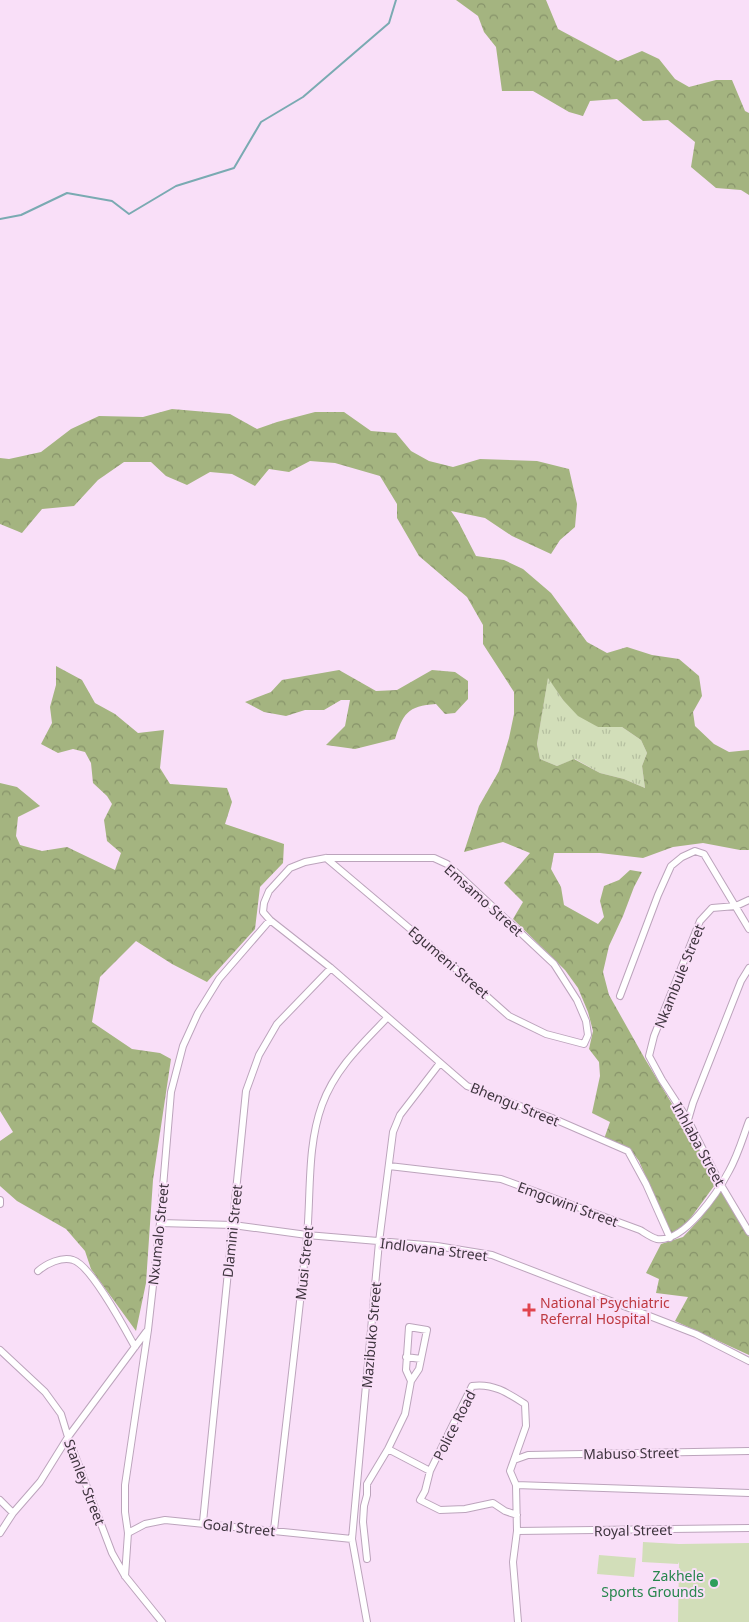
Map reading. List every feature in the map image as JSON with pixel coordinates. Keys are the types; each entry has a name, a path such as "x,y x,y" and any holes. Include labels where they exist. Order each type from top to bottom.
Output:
{"street":[{"path":"620,996 658,895 671,866 682,857 695,851 704,854 749,929"},
{"name":"Emsamo Street","path":"270,920 263,912 264,903 269,891 290,868 305,862 326,858 434,858 447,864 554,964 577,1000 586,1021 588,1035 584,1044"},
{"name":"Egumeni Street","path":"326,858 428,944 509,1016 546,1034 584,1044"},
{"name":"Nkambule Street","path":"649,1056 654,1036 700,922 712,908 736,906 749,900"},
{"name":"Bhengu Street","path":"270,920 331,968 467,1086 552,1118 628,1151 646,1184 670,1238"},
{"name":"Nxumalo Street","path":"125,1576 128,1533 125,1512 125,1485 148,1330 160,1223 171,1092 184,1046 198,1013 219,980 270,920"},
{"name":"Dlamini Street","path":"203,1522 246,1091 259,1055 277,1024 331,968"},
{"path":"688,1120 692,1104 741,981 749,968"},
{"name":"Musi Street","path":"274,1530 307,1235 314,1134 322,1106 333,1079 387,1018"},
{"name":"Inhlaba Street","path":"649,1056 688,1120 721,1185 749,1232"},
{"name":"Mazibuko Street","path":"367,1622 352,1539 379,1242 393,1132 400,1115 440,1063"},
{"path":"670,1238 690,1226 721,1185 730,1169 749,1121"},
{"name":"Emgcwini Street","path":"389,1166 501,1179 640,1230 657,1239 670,1238"},
{"name":"Indlovana Street","path":"160,1223 233,1225 307,1235 437,1246 492,1256 696,1334 749,1361"},
{"path":"38,1270 63,1260 70,1259 79,1263 105,1296 135,1347"},
{"path":"367,1559 364,1506 367,1484 388,1448 404,1414 410,1381 419,1369 422,1359 427,1330 409,1327 406,1370 410,1381"},
{"path":"0,1533 12,1512 40,1482 68,1438 148,1330"},
{"name":"Stanley Street","path":"0,1350 45,1392 61,1414 68,1438 112,1553 125,1576 162,1622"},
{"path":"406,1357 422,1359"},
{"name":"Police Road","path":"516,1515 505,1511 494,1503 465,1509 440,1510 420,1500 425,1491 430,1471 472,1386 483,1385 503,1390 526,1404 526,1426 510,1471 516,1485 517,1531 513,1562 518,1622"},
{"path":"388,1448 430,1471"},
{"name":"Mabuso Street","path":"514,1460 528,1455 749,1451"},
{"path":"516,1485 749,1493"},
{"path":"0,1500 12,1512"},
{"name":"Goal Street","path":"128,1533 145,1524 165,1520 203,1522 352,1539"},
{"name":"Royal Street","path":"517,1531 749,1528"}],"green space":[{"path":"456,0 546,0 558,29 618,61 642,51 659,59 675,79 689,87 716,80 732,80 745,111 749,113 749,195 741,190 716,188 691,167 695,142 668,120 643,121 617,99 590,101 583,116 569,112 533,91 502,91 496,47 484,32 478,16"},
{"path":"172,409 230,414 257,429 315,412 344,412 371,431 396,433 411,451 429,461 453,467 480,459 537,461 569,469 577,504 575,527 560,540 551,554 512,536 485,518 451,511 476,556 504,560 523,569 551,593 587,642 607,653 627,647 652,655 679,659 699,676 702,696 693,712 695,726 714,744 729,752 749,750 749,850 703,843 673,847 643,858 600,853 554,853 551,869 561,887 564,905 598,924 604,917 600,901 604,886 619,880 630,870 642,872 609,946 603,972 609,995 707,1162 714,1186 687,1223 671,1234 639,1161 630,1149 604,1139 610,1122 592,1113 600,1076 599,1062 589,1049 593,1031 588,1012 578,988 565,970 513,919 523,902 504,883 530,853 503,842 464,852 479,806 499,771 514,714 514,692 483,644 483,625 467,597 419,556 397,518 397,504 380,476 335,463 310,461 289,472 269,469 255,486 232,474 210,472 187,485 166,476 151,462 124,462 98,480 74,506 42,509 22,533 0,524 0,458 9,459 41,452 71,429 99,416 143,417","holes":["548,678 563,700 578,716 598,727 622,727 641,740 647,753 642,766 645,788 624,779 600,773 574,759 557,766 540,759 537,744"]},
{"path":"56,666 82,680 95,703 115,714 138,733 164,730 160,768 170,784 227,788 232,802 225,824 284,844 283,863 260,887 255,929 207,982 172,964 136,941 100,977 92,1022 132,1049 160,1053 171,1059 153,1180 146,1283 136,1331 91,1269 85,1251 66,1229 17,1201 0,1186 0,1141 13,1132 0,1111 0,783 17,787 40,806 18,817 16,836 20,845 42,851 67,847 115,870 121,853 107,841 104,820 112,804 107,796 93,783 91,763 85,752 73,749 58,753 41,744 52,723 50,707 56,685"},
{"path":"339,670 376,691 397,690 432,670 455,672 468,681 468,699 455,713 445,714 436,704 412,709 404,717 395,739 355,749 326,745 345,726 350,700 341,700 324,710 305,710 286,716 264,712 245,702 271,692 282,680"},
{"path":"548,677 563,700 598,727 622,727 641,740 647,753 642,766 645,788 624,779 600,773 575,759 557,766 540,759 537,744"},
{"path":"722,1189 749,1237 749,1355 675,1321 688,1297 656,1293 659,1279 646,1273 661,1244 683,1237 700,1219"},
{"name":"Zakhele Sports Grounds","path":"643,1542 679,1544 749,1543 749,1622 678,1622 679,1562 678,1564 642,1562"},
{"path":"599,1555 636,1558 634,1577 597,1574"}],"waterway":[{"path":"0,219 21,215 67,193 112,201 129,214 176,186 234,168 261,122 303,97 389,23 396,0"}],"place":[{"name":"National Psychiatric Referral Hospital","path":"529,1310"},
{"name":"Zakhele Sports Grounds","path":"714,1583"}]}
